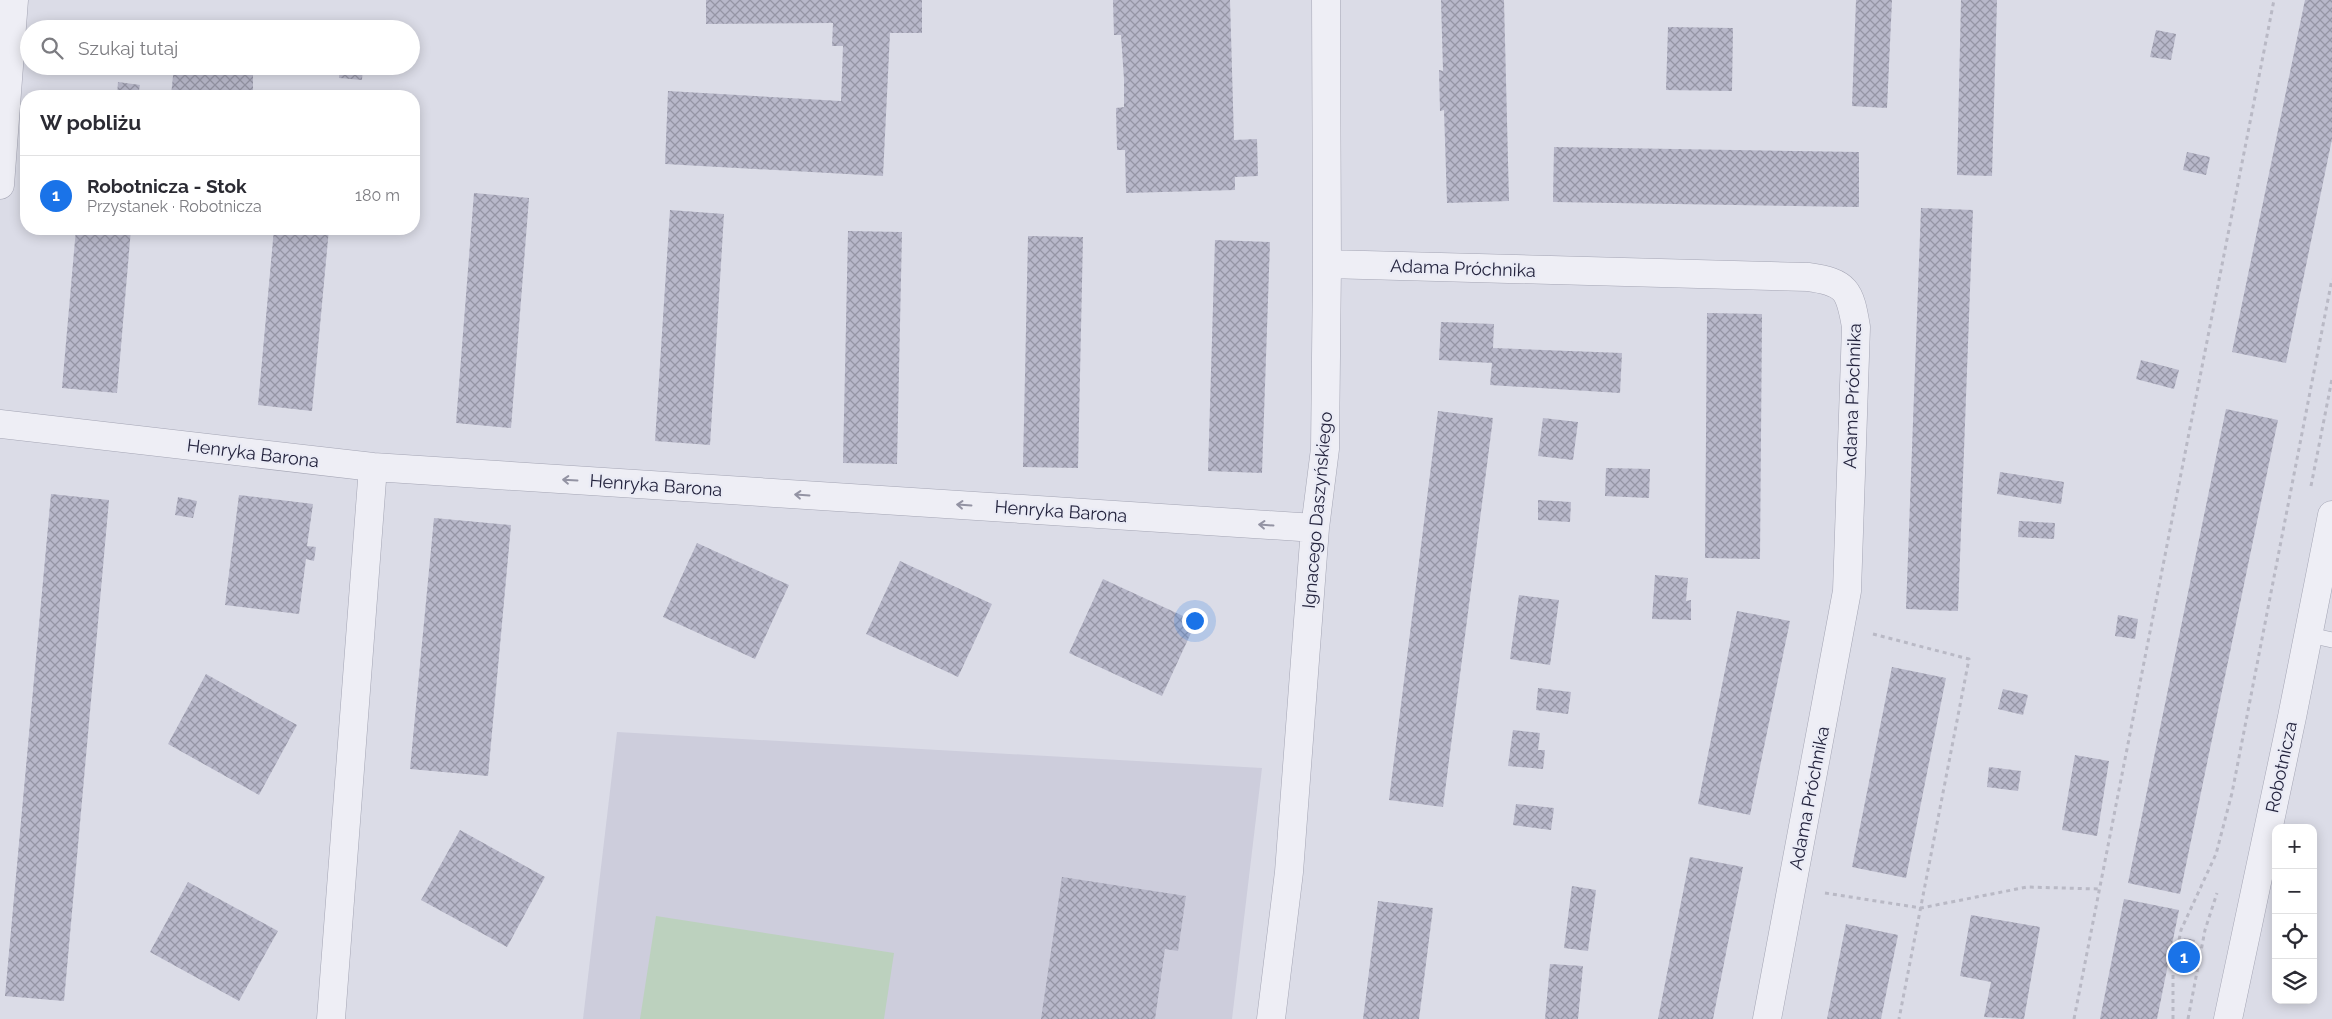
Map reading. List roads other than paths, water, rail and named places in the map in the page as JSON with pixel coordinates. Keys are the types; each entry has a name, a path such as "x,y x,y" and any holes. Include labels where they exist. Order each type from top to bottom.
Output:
{"street":[{"path":"0,185 14,0"},
{"name":"Ignacego Daszyńskiego","path":"1271,1019 1289,872 1315,528 1325,449 1327,264 1326,0"},
{"name":"Adama Próchnika","path":"1327,264 1808,277 1830,280 1843,286 1851,298 1856,327 1847,591 1767,1019"},
{"name":"Henryka Barona","path":"0,424 373,467 1315,528"},
{"path":"331,1019 373,467"},
{"name":"Robotnicza","path":"2228,1019 2320,637 2332,515"}],"place":[{"name":"Robotnicza - Stok","path":"2184,957"}]}
